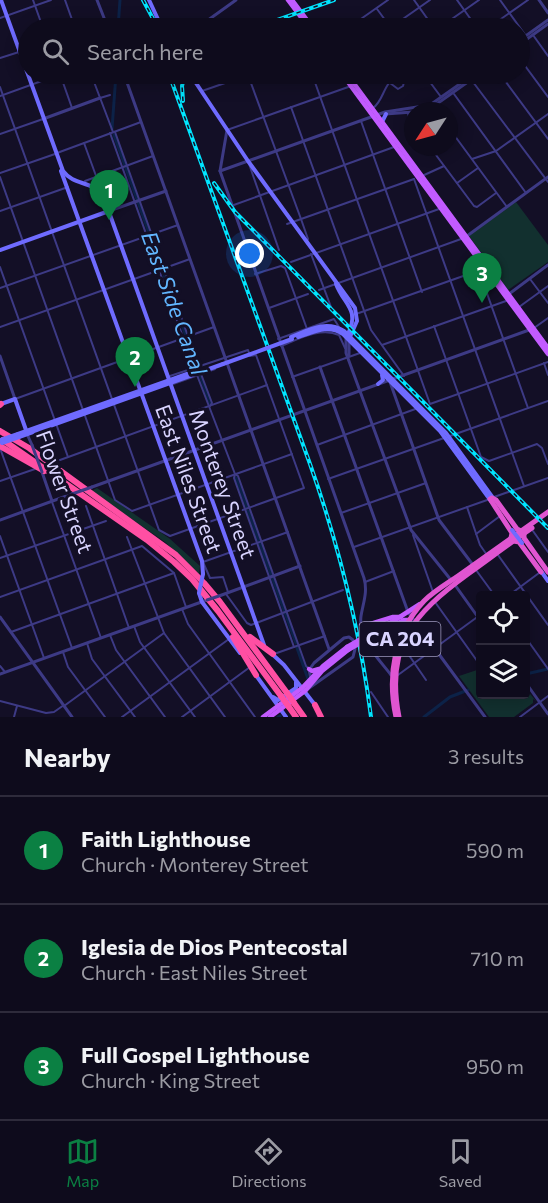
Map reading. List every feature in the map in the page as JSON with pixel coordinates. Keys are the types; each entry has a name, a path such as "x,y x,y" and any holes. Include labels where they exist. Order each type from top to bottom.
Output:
{"highway":[{"path":"0,426 24,441 43,458"},
{"path":"0,431 43,458 176,555 204,583 227,612 291,705 304,717"},
{"path":"0,443 10,452 68,485"},
{"path":"0,443 68,485 166,555 192,579 219,611 284,695"},
{"path":"4,458 6,453 10,452"},
{"path":"491,499 500,516 546,573"},
{"path":"491,499 496,500 518,536"},
{"name":"CA 204","path":"412,617 434,597 548,514"},
{"name":"CA 204","path":"474,567 488,555 496,552"},
{"name":"CA 204","path":"397,717 392,700 400,645 412,617 425,601 434,597"},
{"path":"219,611 256,675"},
{"path":"227,612 254,641 273,654"},
{"path":"375,633 393,632 400,645"},
{"path":"291,705 296,717"},
{"path":"315,705 323,717"}],"main road":[{"name":"East Niles Street","path":"1,0 18,49"},
{"path":"149,0 157,18"},
{"path":"290,0 304,18"},
{"path":"197,84 289,223 351,302 356,314 356,325 348,336"},
{"name":"East Niles Street","path":"31,85 203,562 199,593 202,602 286,717"},
{"path":"353,85 382,122 418,177 548,348"},
{"path":"353,85 398,146"},
{"path":"382,122 386,114"},
{"name":"East Niles Street","path":"56,153 66,175 96,187 104,198"},
{"name":"Monterey Street","path":"104,198 264,645 294,677 315,705"},
{"path":"0,250 109,211"},
{"path":"336,284 356,314"},
{"path":"508,296 518,307 548,354"},
{"path":"348,336 353,321 349,305"},
{"path":"0,443 322,326 339,328 371,357 447,437 491,499"},
{"path":"326,328 339,335"},
{"path":"291,338 326,328 337,330 348,336 361,352 392,380"},
{"path":"361,352 371,357"},
{"path":"378,369 383,378 383,381 378,384"},
{"path":"0,404 15,399"},
{"name":"Flower Street","path":"15,399 27,432"},
{"path":"469,467 482,489 499,507 518,536"},
{"path":"361,625 393,617 412,617"},
{"path":"263,717 304,690 348,649 400,617"},
{"path":"375,633 412,617"},
{"path":"309,669 323,672"},
{"path":"304,690 311,679 323,672"},
{"path":"270,695 280,699 295,689 298,685 294,677"},
{"path":"270,717 279,708"}],"street":[{"path":"33,0 39,18"},
{"path":"0,18 51,0"},
{"path":"65,0 71,18"},
{"path":"97,0 104,18"},
{"path":"209,18 229,2 236,0"},
{"path":"362,18 387,0"},
{"path":"414,0 427,18"},
{"path":"406,18 430,0"},
{"path":"457,0 470,18"},
{"path":"453,18 479,0"},
{"path":"500,0 513,18"},
{"path":"502,18 528,0"},
{"path":"539,0 548,13"},
{"path":"376,8 384,18"},
{"path":"530,35 548,22"},
{"path":"530,36 548,22"},
{"path":"533,35 548,56"},
{"path":"0,58 18,52"},
{"path":"530,73 548,97"},
{"path":"64,84 72,108"},
{"path":"95,84 195,369"},
{"path":"128,84 329,649"},
{"path":"202,91 222,84"},
{"path":"253,84 287,186 308,239 306,242"},
{"path":"315,84 430,404 546,363 548,375"},
{"path":"372,108 380,103 385,87 389,84"},
{"path":"391,84 398,89 403,84"},
{"path":"432,84 441,97"},
{"path":"436,102 460,84"},
{"path":"319,290 465,237 547,179 475,84"},
{"path":"507,84 548,140"},
{"path":"1,96 31,85"},
{"path":"353,85 227,130 220,171 365,582 366,593 361,625 366,641 394,678 476,620"},
{"path":"0,87 1,96 15,129 159,530 168,536 304,488 256,355 199,367 170,381"},
{"path":"435,102 452,91"},
{"path":"452,91 526,193"},
{"path":"0,134 110,95"},
{"path":"291,107 371,330 404,376"},
{"path":"220,171 395,109 404,110"},
{"path":"376,116 404,112"},
{"path":"472,159 496,151 548,114"},
{"path":"360,121 422,292"},
{"path":"141,122 0,175 114,499 132,511 292,454"},
{"path":"458,140 507,207"},
{"name":"Monterey Street","path":"84,142 104,198"},
{"path":"231,206 398,146"},
{"path":"85,181 153,156"},
{"path":"437,156 473,206 477,207 496,193"},
{"path":"248,161 279,250"},
{"path":"289,223 444,166"},
{"path":"457,183 478,168"},
{"path":"418,177 426,213 524,486"},
{"path":"0,211 68,187"},
{"path":"109,211 166,190"},
{"path":"137,201 152,234 199,367"},
{"path":"291,262 443,207"},
{"path":"0,288 178,225"},
{"path":"312,254 331,308"},
{"path":"0,327 190,259"},
{"path":"382,345 506,301 508,296 548,265"},
{"path":"255,274 279,266 284,267 306,328"},
{"path":"0,267 68,457"},
{"path":"356,314 487,268"},
{"path":"479,271 528,408"},
{"path":"530,278 548,303"},
{"path":"518,307 548,286"},
{"path":"267,308 308,294"},
{"path":"0,520 503,340 532,329 548,318"},
{"path":"278,339 334,319 339,328"},
{"path":"434,326 480,456 489,461 538,444 548,464"},
{"path":"15,399 214,327"},
{"path":"281,346 321,332 339,335 349,356 434,597 476,660"},
{"path":"345,348 348,336"},
{"path":"348,336 349,356"},
{"path":"170,381 201,374 248,350 250,356"},
{"path":"292,377 361,352"},
{"name":"Flower Street","path":"0,356 15,399"},
{"path":"320,367 412,617 485,717"},
{"path":"201,374 212,403 210,406"},
{"path":"197,375 235,474 238,476 294,647"},
{"path":"392,380 438,517 491,591"},
{"path":"60,460 267,386"},
{"path":"328,479 548,401"},
{"path":"316,445 419,408"},
{"name":"Flower Street","path":"27,432 101,638"},
{"path":"0,443 72,648"},
{"path":"0,481 35,469"},
{"path":"235,474 234,478 257,543 272,577"},
{"path":"353,548 548,478"},
{"path":"340,513 426,483"},
{"path":"86,506 129,628"},
{"path":"467,507 480,545 488,555"},
{"path":"476,534 500,516"},
{"path":"0,558 106,520"},
{"path":"532,531 548,552"},
{"path":"288,532 203,562 212,578 223,577 227,593 247,622 250,625 343,590"},
{"path":"412,532 476,613"},
{"path":"0,536 44,658"},
{"path":"128,537 164,633 225,717"},
{"path":"0,597 142,546 174,573 188,624 255,717"},
{"path":"496,552 548,625"},
{"path":"0,674 300,566"},
{"path":"365,582 394,572"},
{"path":"11,632 174,573"},
{"path":"514,591 546,573"},
{"path":"284,612 309,669 311,679"},
{"path":"0,618 72,717"},
{"path":"134,626 144,648 195,717"},
{"path":"0,701 50,713 64,706 164,633"},
{"path":"110,634 116,650 165,717"},
{"path":"273,654 325,636"},
{"path":"309,669 344,638 349,637 353,640 355,651 353,657 323,672"},
{"path":"122,717 229,639"},
{"path":"87,643 92,659 135,717"},
{"path":"400,645 426,680"},
{"path":"530,645 547,668"},
{"path":"63,652 68,667 105,717"},
{"path":"0,666 5,672"},
{"path":"182,717 250,667"},
{"path":"530,690 548,714"},
{"path":"370,693 388,717"},
{"path":"520,717 548,696"},
{"path":"14,717 17,706"}],"green space":[{"path":"516,202 548,245 548,262 508,290 469,236"},
{"path":"97,488 170,539 200,566 199,574 165,542 91,491"},
{"path":"476,670 476,699 530,699 530,694 536,701 533,699 533,703 514,717 489,717 459,676"}],"waterway":[{"name":"East Side Canal","path":"119,18 120,0"},
{"name":"East Side Canal","path":"112,129 115,84"},
{"name":"East Side Canal","path":"114,135 210,403"},
{"name":"East Side Canal","path":"236,478 247,507"},
{"name":"East Side Canal","path":"248,511 296,643"},
{"name":"East Side Canal","path":"297,648 308,679"},
{"path":"530,673 548,669"},
{"path":"424,717 450,697 468,690"}],"railway":[{"path":"143,0 153,18"},
{"path":"283,18 334,0"},
{"path":"173,84 320,495 355,621 371,717"},
{"path":"182,84 183,101"},
{"path":"214,183 235,212 548,528"}],"place":[{"name":"Faith Lighthouse","path":"109,220"},
{"name":"Full Gospel Lighthouse","path":"482,303"},
{"name":"Iglesia de Dios Pentecostal","path":"135,387"}]}
